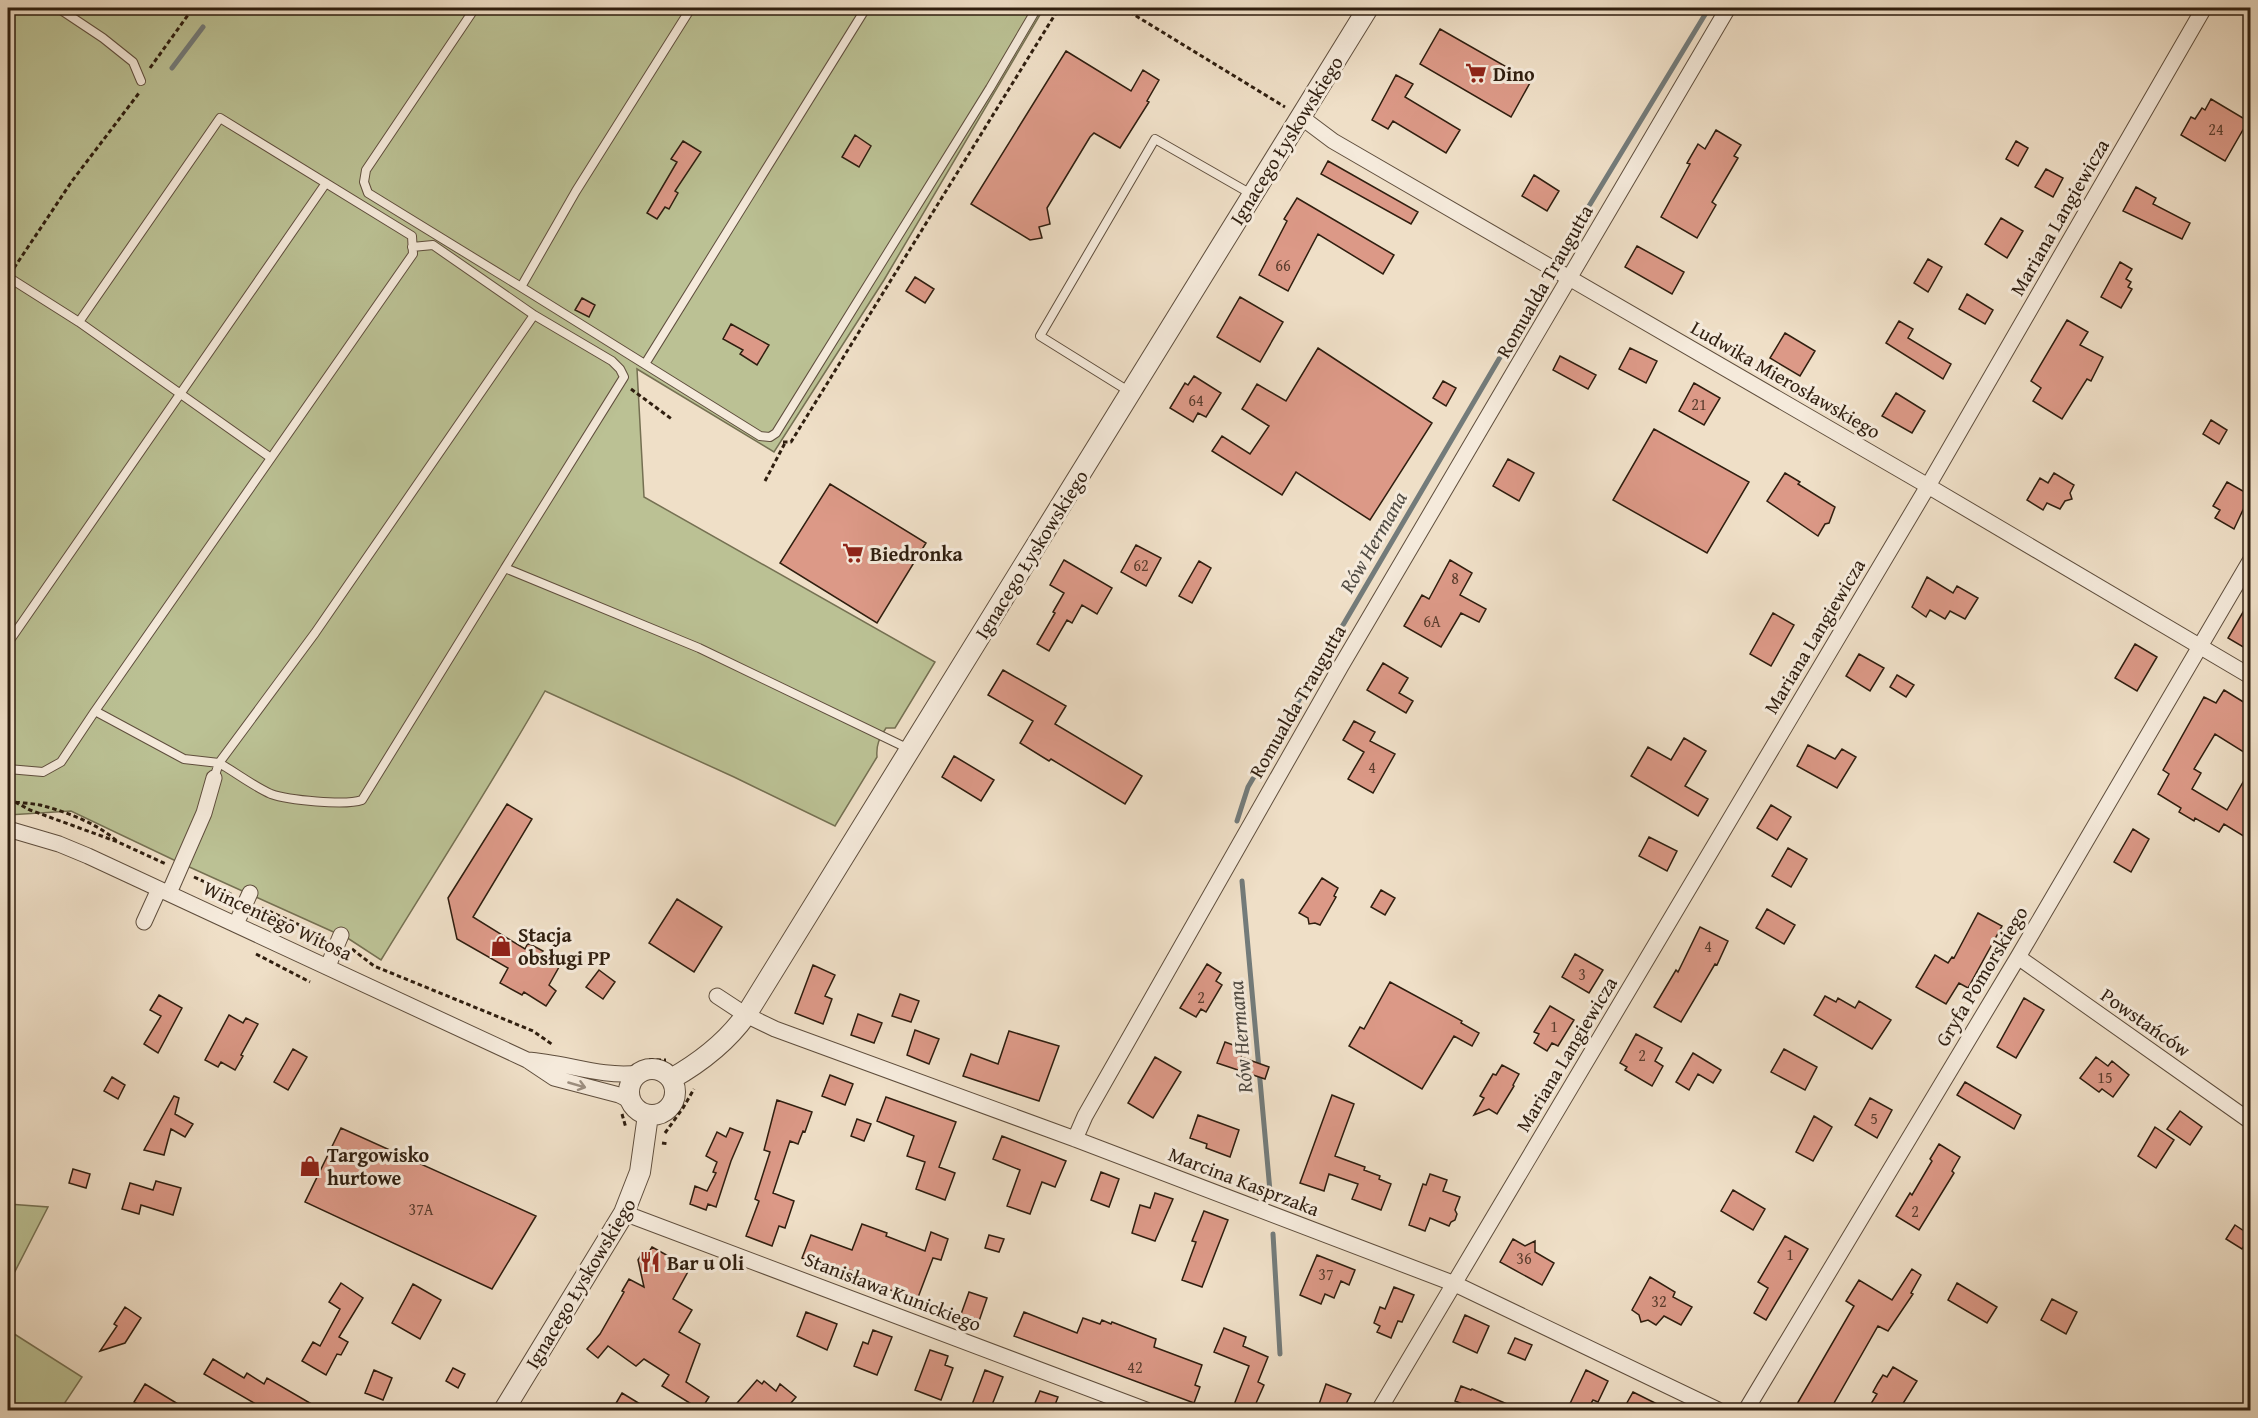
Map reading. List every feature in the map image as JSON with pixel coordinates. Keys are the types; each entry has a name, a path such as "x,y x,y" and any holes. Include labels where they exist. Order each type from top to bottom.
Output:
{"street":[{"name":"Ignacego Łyskowskiego","path":"671,1079 694,1066 721,1045 746,1014 1368,8"},
{"name":"Romualda Traugutta","path":"1075,1139 1085,1116 1341,666 1728,8"},
{"name":"Mariana Langiewicza","path":"1379,1410 1928,486 2204,8"},
{"name":"Ludwika Mierosławskiego","path":"1301,117 1333,141 1928,486 2250,676"},
{"name":"Gryfa Pomorskiego","path":"1746,1410 2018,957 2250,561"},
{"path":"144,922 180,870 204,813 214,778"},
{"name":"Wincentego Witosa","path":"8,829 59,844 164,891 527,1060 554,1078 619,1095 624,1105"},
{"path":"236,924 248,897"},
{"path":"328,966 340,939"},
{"name":"Powstańców","path":"2018,957 2250,1121"},
{"name":"Marcina Kasprzaka","path":"717,996 775,1029 1075,1139 1455,1284 1718,1410"},
{"name":"Wincentego Witosa","path":"527,1060 601,1073 639,1074"},
{"path":"645,1070 660,1070 671,1079 675,1093 670,1107 657,1115 641,1113 624,1105 630,1085 645,1070"},
{"name":"Ignacego Łyskowskiego","path":"504,1410 624,1213 640,1172 648,1115"},
{"name":"Stanisława Kunickiego","path":"624,1213 1146,1410"}],"lane":[{"path":"8,17 14,8"},
{"path":"58,8 103,38 133,62 141,81"},
{"path":"474,8 366,170 364,182 368,193 760,436 770,437 776,433 990,88 1037,8"},
{"path":"521,287 576,191 691,8"},
{"path":"645,364 866,8"},
{"path":"8,769 43,772 61,762 413,254 412,236 220,118 79,322"},
{"path":"1131,393 1040,336 1155,139 1253,195"},
{"path":"8,643 326,183"},
{"path":"95,711 184,759 219,763 271,794 336,804 362,800 624,377 612,361 534,315 433,245 412,247"},
{"path":"8,277 79,322 271,458"},
{"path":"214,778 219,763 315,633 534,315"},
{"path":"505,568 699,648 911,750"}],"path":[{"path":"8,277 72,181 139,92 141,81 193,8"},
{"path":"791,442 1059,8"},
{"path":"1123,8 1301,117"},
{"path":"621,381 673,420"},
{"path":"765,481 785,443"},
{"path":"8,801 39,805 72,816 103,829 118,842"},
{"path":"15,802 30,810 118,842 248,897 340,939 374,966 533,1031 562,1050"},
{"path":"661,1154 669,1125 677,1118 694,1089 699,1085"},
{"path":"624,1105 622,1113 626,1132"}],"green space":[{"path":"8,8 1044,8 884,280 774,452 637,369 644,497 935,662 895,728 886,728 878,745 877,757 835,826 545,691 381,960 349,939 71,811 8,815"},
{"path":"8,1204 48,1207 8,1285"},
{"path":"8,1330 82,1377 60,1410 8,1410"}],"building":[{"name":"Dino","path":"1440,29 1531,81 1511,117 1420,64"},
{"path":"1066,51 1131,91 1143,70 1159,80 1147,101 1149,102 1120,148 1094,133 1090,137 1047,208 1050,224 1039,227 1042,238 1030,240 971,204"},
{"path":"1396,75 1413,84 1405,97 1460,130 1446,153 1393,121 1388,129 1372,120"},
{"path":"2211,99 2248,121 2225,161 2181,135 2191,117 2195,119 2202,108 2205,110"},
{"path":"1716,130 1741,145 1734,156 1738,158 1712,202 1716,205 1697,238 1661,217 1690,164 1687,163 1698,144 1705,149"},
{"path":"855,135 871,146 859,167 842,157"},
{"path":"683,141 701,152 675,191 678,193 669,209 665,207 657,219 647,213 677,162 671,159"},
{"path":"2016,141 2028,148 2018,166 2006,159"},
{"path":"1328,161 1418,212 1411,224 1321,174"},
{"path":"2046,169 2063,178 2053,197 2035,187"},
{"path":"1534,175 1559,191 1547,211 1522,196"},
{"path":"2136,187 2156,198 2153,204 2190,223 2182,239 2123,211"},
{"path":"1297,198 1394,255 1383,274 1318,234 1288,291 1259,275 1287,221 1284,219"},
{"path":"2001,218 2023,231 2007,258 1985,244"},
{"path":"1637,246 1684,272 1672,294 1625,267"},
{"path":"1928,259 1942,267 1928,292 1914,283"},
{"path":"2120,262 2132,269 2126,279 2131,282 2128,287 2132,289 2121,308 2101,297"},
{"path":"915,277 934,289 925,303 906,291"},
{"path":"1967,294 1993,310 1985,324 1959,309"},
{"path":"1240,297 1283,322 1260,362 1217,337"},
{"path":"582,298 595,305 589,317 575,310"},
{"path":"2067,320 2088,332 2080,345 2103,357 2091,381 2087,379 2062,419 2033,401 2041,388 2031,381"},
{"path":"1899,321 1913,329 1908,338 1951,364 1943,379 1886,343"},
{"path":"731,324 769,345 757,365 740,354 743,350 723,339"},
{"path":"1785,333 1815,351 1800,376 1770,358"},
{"path":"1318,348 1432,423 1370,520 1296,472 1282,495 1212,451 1222,436 1250,454 1269,426 1242,409 1257,384 1286,401"},
{"path":"1630,348 1657,361 1646,383 1619,369"},
{"path":"1560,356 1596,375 1588,389 1553,370"},
{"path":"1194,376 1221,393 1206,417 1198,413 1193,422 1170,408 1185,383 1188,385"},
{"path":"1443,381 1456,388 1446,406 1433,398"},
{"path":"1694,383 1720,398 1704,425 1679,411"},
{"path":"1896,393 1925,411 1912,433 1882,416"},
{"path":"2211,420 2227,430 2219,444 2203,434"},
{"path":"1654,429 1749,482 1707,553 1613,500"},
{"path":"1508,459 1534,473 1519,501 1493,486"},
{"path":"1785,473 1835,507 1829,523 1825,524 1818,536 1767,501"},
{"path":"2054,473 2074,485 2070,493 2072,499 2065,501 2060,509 2047,503 2043,510 2027,500 2040,478 2048,483"},
{"path":"2227,482 2250,495 2234,529 2215,518 2220,510 2213,506"},
{"name":"Biedronka","path":"830,484 926,543 877,623 780,563"},
{"path":"1136,545 1161,558 1146,586 1121,572"},
{"path":"1064,560 1112,588 1097,614 1082,605 1072,623 1067,620 1049,651 1037,644 1064,593 1050,585"},
{"path":"1450,560 1472,573 1460,595 1486,609 1479,622 1461,613 1441,647 1404,626 1422,595 1429,599"},
{"path":"1199,561 1211,568 1192,603 1179,596"},
{"path":"1927,577 1953,593 1957,586 1978,598 1965,619 1950,611 1945,619 1930,610 1926,617 1912,607"},
{"path":"2250,600 2250,651 2228,638"},
{"path":"1773,613 1794,625 1771,666 1750,654"},
{"path":"2135,644 2157,657 2137,691 2115,678"},
{"path":"1859,654 1884,668 1870,691 1846,676"},
{"path":"1383,663 1408,678 1399,693 1413,701 1406,713 1367,690"},
{"path":"1003,670 1066,706 1055,724 1142,776 1125,804 1020,743 1033,721 988,695"},
{"path":"1897,675 1914,685 1906,697 1890,687"},
{"path":"2224,690 2250,706 2250,756 2215,734 2194,769 2201,773 2192,789 2227,810 2250,770 2250,840 2224,824 2219,832 2195,818 2194,821 2179,812 2181,808 2158,794 2169,774 2163,770 2204,697 2216,703"},
{"path":"1354,721 1375,732 1370,741 1395,754 1373,793 1348,779 1364,752 1343,740"},
{"path":"1684,738 1706,751 1685,786 1708,799 1698,816 1631,776 1648,747 1671,760"},
{"path":"1808,745 1835,759 1842,749 1856,757 1837,788 1797,766"},
{"path":"954,756 994,780 981,801 942,777"},
{"path":"507,804 532,819 473,917 525,949 528,943 543,951 539,956 559,967 549,985 556,991 546,1006 524,992 522,995 500,983 508,968 457,939 448,898"},
{"path":"1771,805 1791,817 1777,840 1757,828"},
{"path":"2133,829 2149,839 2131,872 2114,862"},
{"path":"1649,837 1677,851 1667,871 1639,856"},
{"path":"1788,848 1807,859 1791,887 1772,876"},
{"path":"1322,878 1338,888 1334,896 1336,897 1320,925 1309,924 1308,918 1299,913"},
{"path":"1381,890 1395,898 1385,915 1371,907"},
{"path":"677,899 722,927 694,972 649,943"},
{"path":"1767,909 1795,925 1784,944 1756,928"},
{"path":"1978,913 2002,926 1968,988 1959,983 1946,1004 1916,987 1935,955 1948,963 1952,957 1954,958"},
{"path":"1700,927 1728,941 1717,965 1715,964 1681,1022 1654,1007 1676,970 1678,972"},
{"path":"1575,954 1603,970 1589,993 1562,977"},
{"path":"1207,964 1221,973 1216,981 1222,985 1206,1012 1201,1009 1196,1017 1180,1008"},
{"path":"813,965 835,975 825,996 832,999 823,1024 795,1013"},
{"path":"599,970 615,982 603,999 586,987"},
{"path":"1390,982 1462,1021 1461,1023 1479,1033 1472,1046 1454,1036 1422,1089 1349,1046 1360,1027 1364,1029"},
{"path":"900,994 919,1001 911,1022 892,1016"},
{"path":"159,995 182,1008 158,1053 144,1044 161,1016 150,1010"},
{"path":"1825,996 1836,1002 1838,998 1855,1008 1859,1001 1891,1020 1872,1049 1814,1015"},
{"path":"2024,998 2044,1010 2016,1058 1997,1047"},
{"path":"1550,1006 1574,1020 1558,1046 1552,1043 1547,1051 1534,1043 1539,1034 1534,1032"},
{"path":"858,1014 882,1023 874,1043 851,1035"},
{"path":"229,1015 243,1023 246,1018 258,1024 235,1070 221,1062 218,1067 205,1060"},
{"path":"915,1030 939,1039 929,1064 907,1055"},
{"path":"1009,1031 1059,1046 1039,1101 963,1076 971,1054 998,1064"},
{"path":"1636,1034 1662,1048 1655,1061 1663,1066 1652,1086 1625,1070 1627,1067 1620,1063"},
{"path":"1225,1042 1244,1049 1241,1057 1269,1067 1265,1079 1217,1063"},
{"path":"293,1049 307,1057 288,1090 274,1082"},
{"path":"1784,1049 1817,1067 1805,1090 1771,1072"},
{"path":"1693,1053 1721,1070 1713,1083 1698,1074 1689,1090 1676,1082"},
{"path":"1155,1057 1181,1072 1153,1118 1128,1103"},
{"path":"2096,1057 2108,1066 2112,1061 2129,1075 2113,1097 2102,1089 2099,1092 2080,1078"},
{"path":"1502,1065 1519,1074 1514,1086 1497,1114 1489,1109 1474,1115 1484,1098 1480,1096 1493,1074 1496,1075"},
{"path":"830,1075 853,1084 845,1105 822,1096"},
{"path":"112,1077 125,1085 118,1099 104,1091"},
{"path":"1965,1082 2021,1115 2014,1129 1957,1095"},
{"path":"1332,1095 1354,1104 1335,1156 1365,1167 1364,1170 1380,1176 1379,1179 1391,1184 1381,1210 1352,1199 1358,1184 1329,1174 1324,1191 1300,1183"},
{"path":"174,1096 179,1098 175,1114 193,1124 185,1137 171,1129 164,1155 144,1150"},
{"path":"886,1097 956,1122 939,1167 955,1173 945,1200 916,1189 925,1162 907,1156 914,1136 877,1121"},
{"path":"1870,1098 1892,1110 1877,1138 1855,1125"},
{"path":"777,1100 812,1112 798,1144 790,1141 773,1193 794,1201 785,1228 779,1226 772,1246 746,1236 759,1201 755,1199 770,1152 764,1150"},
{"path":"2180,1111 2202,1127 2190,1145 2167,1129"},
{"path":"1198,1115 1239,1130 1230,1157 1206,1148 1207,1144 1190,1138"},
{"path":"1814,1116 1832,1127 1813,1161 1796,1152"},
{"path":"857,1119 871,1124 864,1141 851,1136"},
{"path":"2155,1127 2174,1140 2156,1168 2138,1156"},
{"path":"341,1128 536,1216 492,1289 305,1202"},
{"path":"730,1128 743,1133 716,1207 708,1204 706,1210 690,1204 695,1186 707,1191 716,1173 713,1172 717,1162 706,1156 717,1132 726,1137"},
{"path":"1002,1136 1066,1161 1055,1187 1042,1182 1030,1214 1007,1206 1020,1170 993,1159"},
{"path":"1939,1144 1960,1157 1952,1171 1954,1173 1919,1230 1896,1216 1910,1193 1912,1195"},
{"path":"73,1169 90,1174 86,1188 69,1183"},
{"path":"1101,1172 1119,1179 1109,1207 1091,1200"},
{"path":"1430,1174 1447,1180 1443,1191 1460,1197 1455,1210 1457,1214 1455,1220 1449,1226 1430,1218 1425,1231 1409,1225 1423,1184 1426,1185"},
{"path":"156,1181 181,1188 173,1215 141,1205 139,1214 122,1209 130,1183 153,1190"},
{"path":"1733,1190 1765,1209 1753,1230 1721,1211"},
{"path":"1155,1193 1173,1199 1155,1241 1132,1233 1140,1205 1150,1208"},
{"path":"1204,1211 1228,1220 1202,1287 1182,1280 1196,1242 1192,1241"},
{"path":"862,1224 925,1251 931,1232 948,1239 941,1260 933,1258 917,1300 853,1276 855,1272 829,1263 827,1267 802,1258 811,1235 852,1250"},
{"path":"2235,1225 2250,1235 2242,1249 2226,1239"},
{"path":"989,1235 1004,1239 999,1252 985,1248"},
{"path":"1785,1236 1808,1249 1766,1320 1754,1313 1768,1288 1758,1282"},
{"path":"1513,1239 1525,1246 1535,1241 1535,1252 1554,1263 1542,1285 1500,1262"},
{"path":"652,1247 690,1268 673,1299 692,1310 679,1332 700,1344 686,1382 709,1397 701,1410 662,1386 669,1375 644,1359 636,1366 608,1346 598,1358 587,1349 600,1334 629,1279 644,1287 638,1260"},
{"path":"1317,1255 1355,1270 1349,1285 1341,1281 1334,1298 1325,1294 1321,1304 1300,1295"},
{"path":"1912,1269 1921,1275 1911,1293 1913,1294 1888,1331 1878,1326 1830,1410 1808,1410 1797,1404 1854,1306 1846,1301 1859,1280 1892,1300"},
{"path":"1650,1277 1675,1292 1673,1297 1692,1307 1681,1325 1664,1316 1656,1325 1648,1320 1641,1322 1639,1315 1632,1310"},
{"path":"341,1283 363,1298 339,1337 348,1342 341,1355 337,1354 326,1375 302,1361 313,1342 320,1346 340,1309 329,1302"},
{"path":"1957,1283 1997,1307 1987,1323 1948,1300"},
{"path":"413,1284 441,1300 420,1339 392,1323"},
{"path":"1394,1287 1414,1295 1402,1322 1398,1321 1391,1338 1377,1332 1380,1326 1374,1323 1380,1307 1385,1309"},
{"path":"969,1292 987,1298 978,1324 960,1317"},
{"path":"2052,1299 2077,1312 2066,1334 2041,1320"},
{"path":"125,1307 141,1318 125,1343 100,1351 117,1326 114,1324"},
{"path":"806,1312 837,1324 827,1350 797,1336"},
{"path":"1024,1312 1077,1333 1083,1318 1100,1324 1102,1320 1111,1324 1112,1322 1156,1339 1154,1347 1202,1365 1195,1385 1200,1387 1194,1403 1014,1336"},
{"path":"1465,1315 1489,1326 1477,1353 1453,1342"},
{"path":"1224,1328 1246,1337 1243,1346 1268,1357 1258,1382 1264,1385 1253,1410 1232,1410 1249,1366 1214,1352"},
{"path":"873,1330 892,1337 877,1375 854,1366 863,1342 868,1344"},
{"path":"1515,1338 1532,1345 1525,1360 1508,1353"},
{"path":"930,1350 948,1356 945,1365 953,1368 941,1400 915,1390"},
{"path":"213,1359 244,1378 247,1373 264,1384 267,1378 322,1410 266,1410 204,1374"},
{"path":"1893,1367 1917,1381 1899,1410 1867,1410 1877,1394 1873,1392 1878,1383 1883,1375 1887,1377"},
{"path":"453,1368 465,1374 458,1388 446,1381"},
{"path":"374,1370 392,1378 383,1400 365,1393"},
{"path":"985,1370 1003,1377 990,1410 970,1410"},
{"path":"1586,1370 1608,1381 1598,1402 1593,1400 1587,1410 1567,1410"},
{"path":"757,1380 762,1384 764,1381 776,1391 780,1384 796,1397 785,1410 731,1410"},
{"path":"145,1384 188,1410 148,1410 134,1402"},
{"path":"1326,1384 1351,1394 1343,1410 1317,1410"},
{"path":"1461,1386 1521,1410 1477,1410 1455,1401"},
{"path":"1040,1391 1058,1397 1053,1410 1032,1410"},
{"path":"1633,1392 1669,1410 1623,1410"},
{"path":"622,1393 650,1410 612,1410"}],"waterway":[{"path":"1566,244 1709,8"},
{"path":"172,68 203,27"},
{"name":"Rów Hermana","path":"1237,821 1248,787 1543,284"},
{"name":"Rów Hermana","path":"1242,881 1270,1191"},
{"name":"Rów Hermana","path":"1273,1234 1280,1354"}],"place":[{"name":"Dino","path":"1476,73"},
{"name":"Biedronka","path":"853,553"},
{"name":"Stacja obsługi PP","path":"501,946"},
{"name":"Targowisko hurtowe","path":"310,1166"},
{"name":"Bar u Oli","path":"650,1262"}]}
